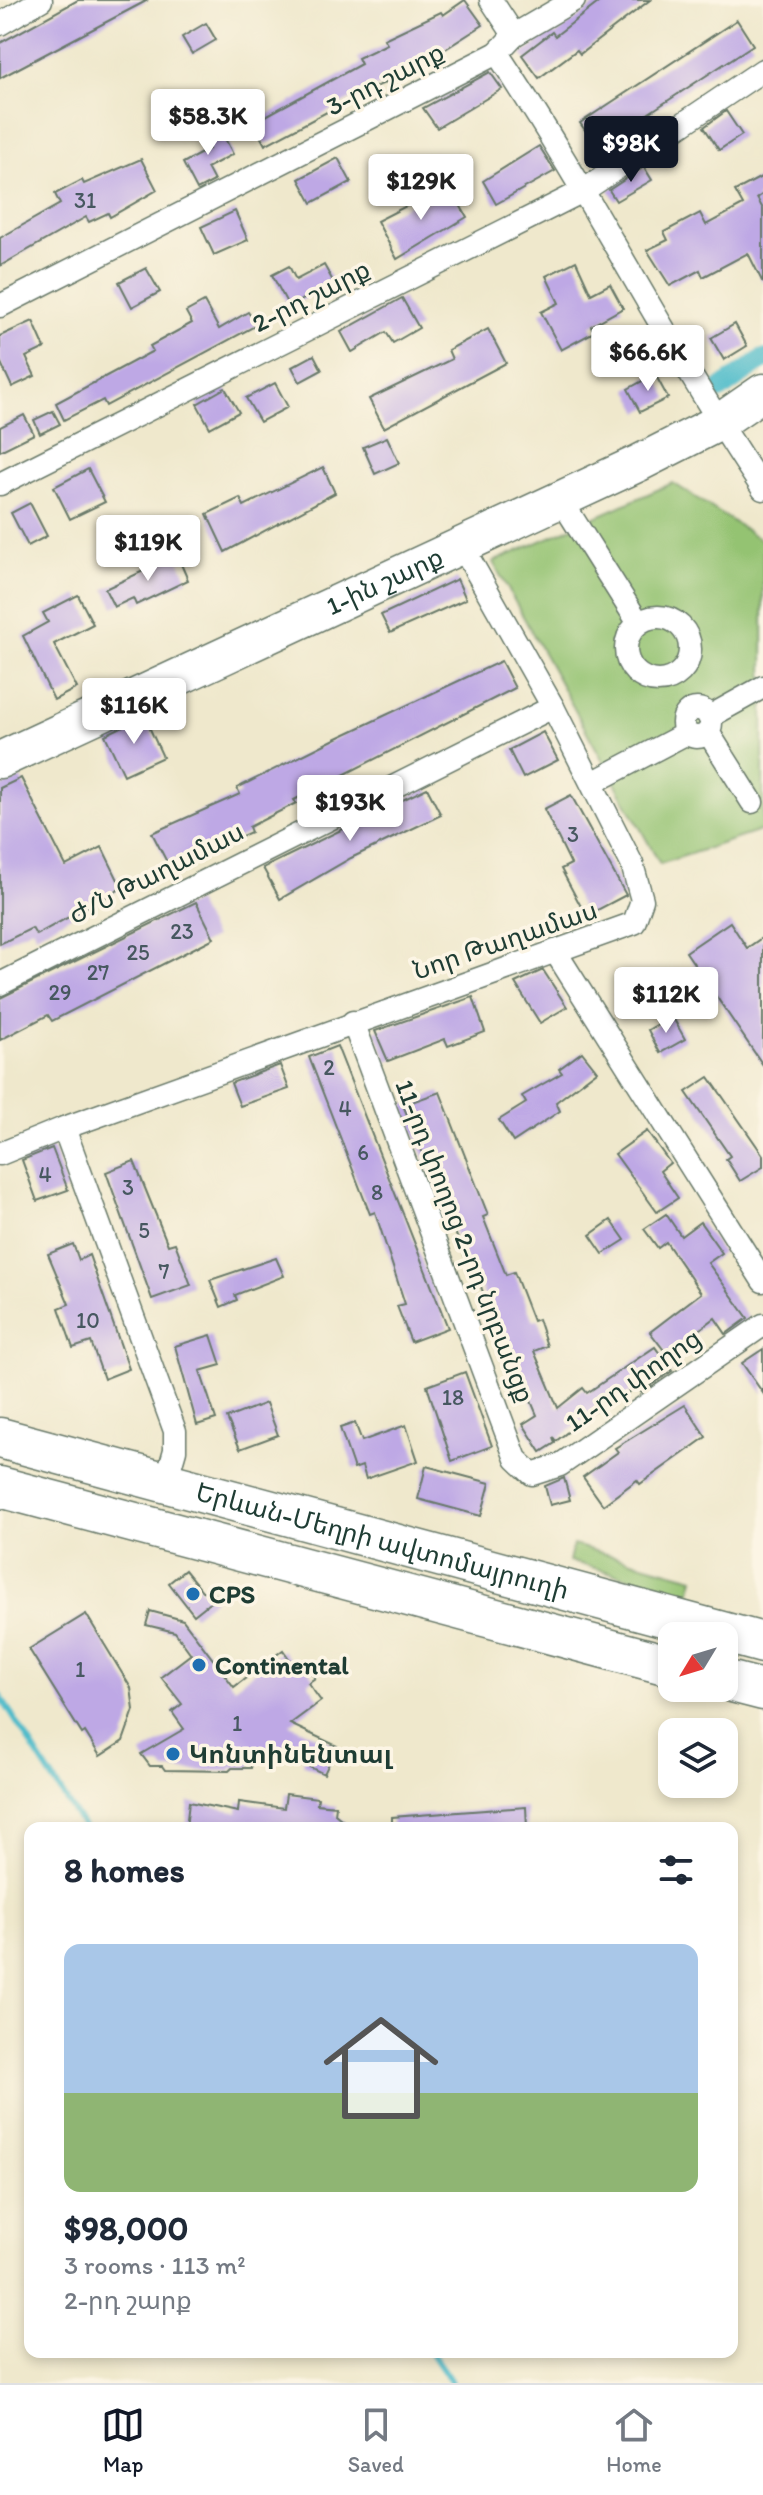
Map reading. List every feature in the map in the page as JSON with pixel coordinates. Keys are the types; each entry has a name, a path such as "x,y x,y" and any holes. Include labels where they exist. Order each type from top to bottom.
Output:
{"highway":[{"name":"Երևան-Մեղրի ավտոմայրուղի","path":"0,1438 763,1643"},
{"name":"Երևան-Մեղրի ավտոմայրուղի","path":"0,1487 658,1662"},
{"path":"738,1684 763,1690"}],"main road":[{"name":"1-ին շարք","path":"0,760 463,548 718,423 763,392"}],"street":[{"path":"0,24 41,0"},
{"path":"491,0 514,35"},
{"name":"3-րդ շարք","path":"0,306 497,53 514,35 574,0"},
{"path":"497,53 583,191 718,423 763,489"},
{"name":"2-րդ շարք","path":"0,484 583,191 763,70"},
{"path":"561,500 638,622"},
{"name":"Նոր Թաղամաս","path":"0,1154 353,1022 634,923 642,900 632,864 553,707 463,548"},
{"path":"647,617 668,617 685,630 689,640 688,661 675,677 665,681 643,678 628,662 626,640 638,622 647,617"},
{"path":"675,677 700,723 752,802"},
{"path":"592,783 763,687"},
{"name":"Ժ/Ն Թաղամաս","path":"0,984 553,707"},
{"path":"555,951 763,1281"},
{"name":"11-րդ փողոց 2-րդ նրբանցք","path":"353,1022 516,1459 532,1474"},
{"path":"64,1128 175,1431 175,1450 166,1481"},
{"name":"11-րդ փողոց","path":"532,1474 560,1465 763,1325"}],"green space":[{"path":"673,483 763,541 763,830 660,864 493,562"},
{"path":"573,1545 694,1578 690,1594 569,1561"}],"building":[{"path":"78,0 148,0 0,78 0,43"},
{"path":"465,0 483,25 436,55 390,75 393,80 265,145 253,123 361,64 358,58 387,44 384,39 441,12 443,15"},
{"path":"602,0 650,0 580,54 577,50 539,78 522,55 552,32 555,36"},
{"path":"737,20 753,45 597,147 580,123"},
{"path":"206,23 216,40 192,54 182,37"},
{"path":"490,72 502,89 437,128 423,108"},
{"path":"726,111 742,135 719,150 704,127"},
{"path":"217,123 233,154 207,168 214,181 197,190 183,163 209,149 199,132"},
{"path":"539,146 555,171 496,204 483,181"},
{"path":"338,158 351,182 312,203 299,179"},
{"path":"141,159 157,190 110,217 108,213 89,222 86,217 0,266 0,238 60,204 55,194 82,180 84,184"},
{"path":"644,167 652,180 616,201 609,190"},
{"path":"763,176 763,194 757,198 763,209 763,283 748,253 703,277 700,270 670,286 647,250 668,240 664,232 700,213 706,225 743,205 735,191"},
{"path":"450,188 467,217 397,259 377,221 412,203 415,208"},
{"path":"235,211 248,240 214,255 201,227"},
{"path":"576,261 591,294 610,284 623,308 591,326 594,332 561,350 541,312 559,303 546,276"},
{"path":"324,265 334,283 289,307 272,275 289,266 296,280"},
{"path":"146,268 160,292 132,307 119,282"},
{"path":"402,298 419,328 393,343 386,332 352,352 341,332"},
{"path":"204,302 219,329 248,312 257,325 106,406 103,400 64,420 56,403 153,351 150,346 192,323 186,312"},
{"path":"33,321 45,348 26,357 35,376 12,387 0,361 0,336"},
{"path":"735,324 747,346 724,360 711,338"},
{"path":"488,329 506,363 384,428 369,399 452,359 448,350"},
{"path":"314,355 322,370 300,382 292,367"},
{"path":"655,374 668,398 640,412 628,389"},
{"path":"275,383 288,407 260,422 246,398"},
{"path":"225,388 239,412 210,428 197,404"},
{"path":"53,411 60,424 40,434 34,420"},
{"path":"24,415 34,434 0,451 0,427"},
{"path":"387,437 399,463 375,474 363,447"},
{"path":"323,467 335,493 225,552 207,514 240,498 244,506"},
{"path":"88,469 105,502 70,519 54,487"},
{"path":"30,503 47,536 28,546 11,513"},
{"path":"177,555 188,580 136,605 133,598 114,607 105,589"},
{"path":"457,579 466,599 390,633 381,615"},
{"path":"78,595 93,624 54,644 77,688 54,700 23,636 48,622 43,613"},
{"path":"501,661 515,688 294,800 296,803 249,827 251,832 170,868 152,833 240,794 237,788"},
{"path":"144,716 163,757 124,775 105,735"},
{"path":"543,732 558,760 523,778 509,750"},
{"path":"21,778 66,866 102,847 122,888 36,935 32,928 0,944 0,788"},
{"path":"427,788 441,815 351,858 280,899 263,868"},
{"path":"571,795 626,895 586,916 561,869 571,864 544,809"},
{"path":"196,902 214,938 52,1021 48,1015 0,1040 0,998"},
{"path":"730,922 747,948 763,937 763,1065 686,952"},
{"path":"543,970 567,1007 540,1023 515,983"},
{"path":"473,997 485,1032 448,1046 445,1039 388,1061 375,1031"},
{"path":"672,1016 685,1039 660,1053 648,1030"},
{"path":"337,1046 448,1328 411,1342 397,1306 405,1304 375,1212 370,1214 309,1057"},
{"path":"582,1052 597,1071 556,1102 560,1111 513,1142 499,1120 526,1103 522,1096 562,1073 559,1069"},
{"path":"280,1065 289,1089 240,1106 231,1083"},
{"path":"709,1077 763,1155 763,1167 740,1181 726,1159 730,1156 686,1092"},
{"path":"440,1092 488,1215 483,1217 506,1275 514,1272 533,1321 538,1319 547,1346 534,1351 558,1408 583,1388 587,1393 655,1347 672,1371 641,1392 637,1386 618,1401 614,1396 556,1441 553,1437 555,1443 541,1452 523,1424 537,1415 513,1359 508,1361 472,1262 468,1264 403,1105"},
{"path":"647,1131 670,1163 660,1171 678,1198 657,1212 615,1154"},
{"path":"52,1148 68,1190 37,1201 22,1160"},
{"path":"134,1161 168,1245 175,1243 191,1285 152,1299 106,1172"},
{"path":"666,1214 681,1236 700,1222 722,1253 708,1263 748,1318 726,1334 715,1318 667,1354 650,1332 701,1293 666,1242 658,1248 644,1229"},
{"path":"611,1220 625,1240 603,1254 590,1235"},
{"path":"73,1244 79,1260 89,1255 129,1369 104,1379 91,1342 73,1348 59,1308 69,1304 48,1254"},
{"path":"276,1258 284,1276 235,1295 237,1300 221,1307 210,1280"},
{"path":"211,1335 221,1365 200,1371 216,1419 197,1425 175,1346"},
{"path":"763,1349 763,1393 742,1363"},
{"path":"465,1372 492,1446 452,1461 427,1386"},
{"path":"266,1403 278,1435 240,1449 227,1418"},
{"path":"685,1405 706,1437 640,1484 637,1480 603,1505 583,1477 618,1452 615,1448"},
{"path":"355,1423 362,1441 406,1425 418,1461 366,1479 362,1466 354,1469 340,1428"},
{"path":"426,1466 490,1483 481,1516 418,1499"},
{"path":"564,1478 570,1500 550,1505 545,1486"},
{"path":"185,1570 202,1591 218,1596 194,1615 169,1583"},
{"path":"150,1611 183,1620 234,1687 283,1650 295,1667 302,1662 315,1678 308,1683 321,1701 290,1724 337,1746 324,1774 303,1764 305,1757 251,1754 251,1768 232,1768 229,1771 165,1770 162,1766 150,1766 141,1754 184,1729 172,1712 182,1704 161,1677 191,1654 175,1632 146,1625"},
{"path":"86,1614 131,1688 134,1710 123,1741 100,1756 85,1732 82,1734 29,1649"},
{"path":"286,1794 318,1798 317,1804 336,1806 335,1814 345,1822 187,1822 189,1802 238,1812 239,1802 284,1808"},
{"path":"526,1807 527,1822 392,1822 392,1817"}],"waterway":[{"path":"719,390 763,359"},
{"path":"0,1696 80,1822"},
{"path":"435,2358 452,2383"}],"place":[{"name":"CPS","path":"193,1594"},
{"name":"Continental","path":"199,1665"},
{"name":"Կոնտինենտալ","path":"173,1754"}]}
